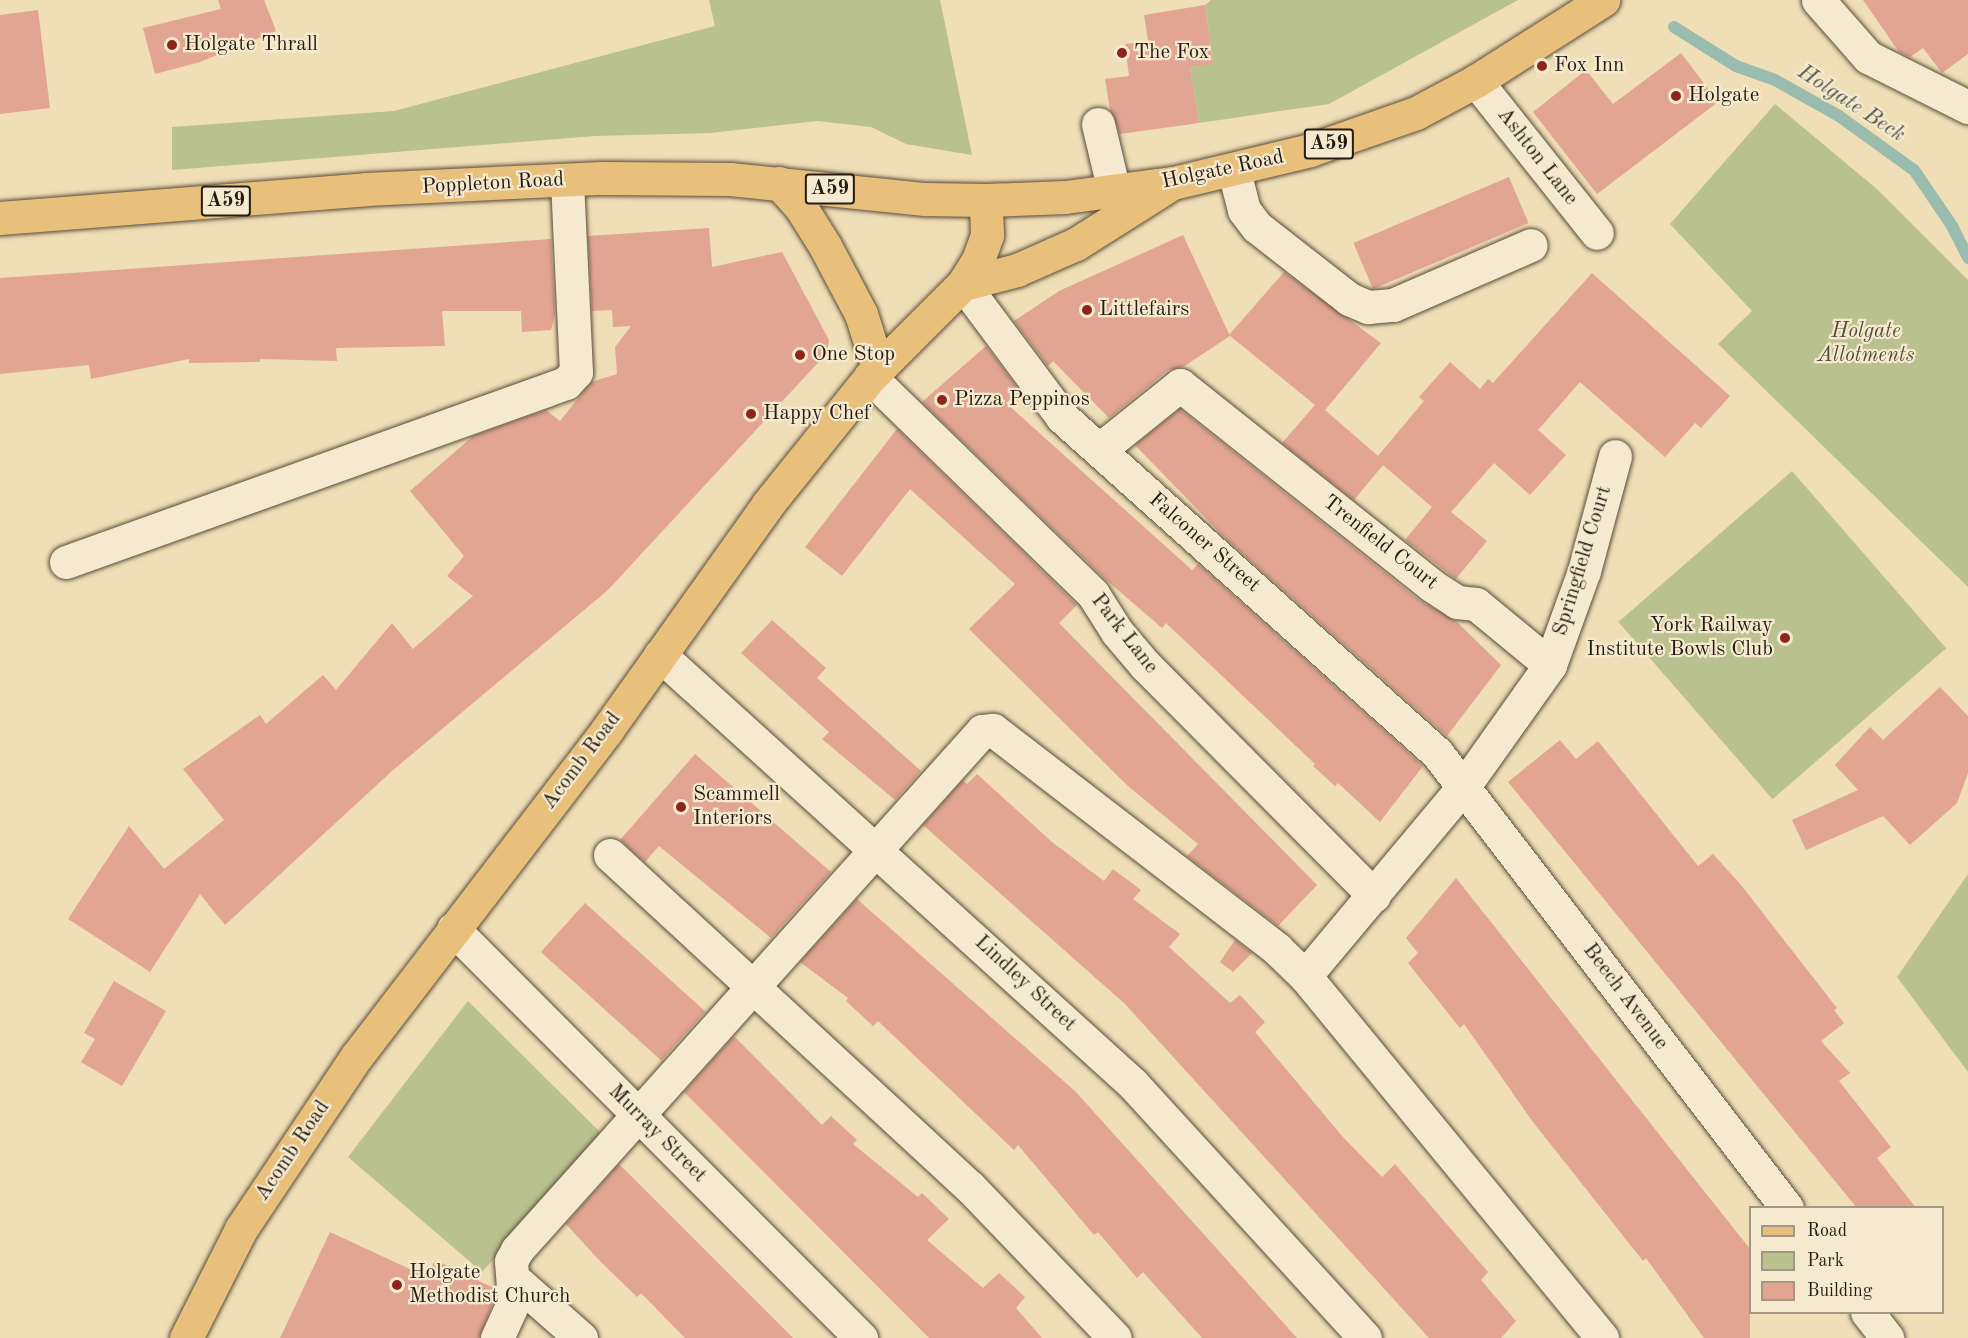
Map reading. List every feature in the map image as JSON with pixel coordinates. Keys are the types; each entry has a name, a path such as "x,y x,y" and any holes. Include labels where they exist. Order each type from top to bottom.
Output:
{"main road":[{"name":"Holgate Road","path":"986,200 1173,183 1233,171 1352,137 1416,112 1476,81 1603,0"},
{"name":"Poppleton Road","path":"0,218 366,189 567,180 686,178 779,183 925,199 986,200"},
{"path":"779,183 801,206 861,314 874,373"},
{"path":"963,284 1017,270 1076,244 1173,183"},
{"name":"Acomb Road","path":"186,1338 241,1229 357,1056 660,655 768,504 874,373 963,284 978,260 987,235 986,200"}],"street":[{"path":"1818,0 1868,57 1968,107"},
{"name":"Ashton Lane","path":"1476,81 1597,233"},
{"path":"1098,124 1114,190"},
{"path":"1233,171 1244,210 1257,226 1349,299 1368,307 1393,305 1531,245"},
{"path":"66,562 566,383 576,372 567,180"},
{"name":"Falconer Street","path":"963,284 1062,417 1437,753 1464,786"},
{"name":"Park Lane","path":"874,373 1093,594 1117,632 1145,665 1374,896"},
{"name":"Trenfield Court","path":"1099,450 1180,385 1431,585 1457,602 1476,604 1550,665"},
{"name":"Springfield Court","path":"1550,665 1584,572 1616,456"},
{"name":"Lindley Street","path":"660,655 876,847 1132,1084 1365,1338"},
{"path":"1305,976 1464,786 1550,665"},
{"path":"497,1338 514,1301 515,1280 512,1262 516,1250 753,983 982,731 993,730 1277,949 1305,976 1602,1338"},
{"name":"Beech Avenue","path":"1464,786 1785,1206"},
{"path":"610,855 753,983 970,1187 1115,1338"},
{"name":"Murray Street","path":"453,929 861,1338"},
{"path":"515,1280 581,1338"},
{"path":"1869,1314 1887,1338"}],"green space":[{"path":"709,0 940,0 972,155 906,144 871,127 817,121 710,133 595,136 172,170 172,127 394,111 715,26"},
{"path":"1211,0 1518,0 1329,104 1199,123 1190,67 1213,63 1205,5"},
{"name":"Holgate Allotments","path":"1775,104 1878,190 1968,280 1968,587 1718,344 1752,311 1670,224"},
{"name":"York Railway Institute Bowls Club","path":"1792,471 1946,648 1773,799 1618,622"},
{"path":"1968,874 1968,1072 1897,977"},
{"path":"468,1001 605,1137 482,1272 348,1157"}],"building":[{"path":"218,0 264,0 276,31 200,62 155,74 143,28 221,9"},
{"path":"1863,0 1968,0 1968,54 1942,73 1923,48 1910,57 1899,52"},
{"path":"1205,5 1213,64 1190,67 1199,123 1120,134 1110,110 1105,79 1129,76 1125,44 1148,41 1144,15"},
{"path":"38,10 50,108 0,114 0,15"},
{"path":"1681,53 1718,102 1597,194 1533,112 1586,70 1613,104"},
{"path":"1509,177 1529,223 1373,289 1353,243"},
{"path":"709,228 712,267 782,252 829,340 827,353 608,590 392,771 225,925 200,894 150,972 68,919 129,826 164,869 224,820 183,769 260,715 266,724 323,675 336,690 392,623 413,649 473,596 447,576 464,556 410,491 473,436 546,410 560,421 591,382 617,374 615,347 631,326 613,327 612,310 592,311 588,236"},
{"path":"1183,235 1230,336 1183,367 1168,370 1109,418 1053,361 1048,366 1014,321 1059,291"},
{"path":"551,239 555,315 551,330 522,332 521,311 442,311 445,346 336,348 337,361 260,359 260,362 189,363 189,359 91,379 89,365 0,374 0,278"},
{"path":"1284,272 1381,343 1325,410 1378,456 1424,401 1419,397 1450,362 1480,389 1488,379 1493,383 1592,273 1730,396 1701,428 1695,423 1665,457 1580,382 1538,430 1566,455 1530,495 1494,463 1451,512 1487,541 1456,579 1405,540 1432,507 1383,465 1354,500 1282,443 1315,405 1229,335"},
{"path":"986,346 1020,391 1006,403 1192,570 1198,564 1423,766 1380,822 1338,783 1335,786 1313,766 1315,764 1166,623 1162,628 1104,578 922,402"},
{"path":"1180,409 1419,600 1456,621 1501,665 1447,736 1223,536 1135,445"},
{"path":"897,429 1077,605 1059,623 1317,885 1278,926 1187,856 1198,844 1128,786 969,629 1015,584 910,489 842,576 805,547"},
{"path":"772,620 826,668 817,678 921,771 895,800 822,739 829,732 741,653"},
{"path":"1940,687 1968,716 1968,773 1957,803 1910,845 1883,816 1806,850 1792,820 1858,790 1835,765 1870,727 1883,740"},
{"path":"1560,740 1576,759 1598,741 1698,866 1713,854 1741,885 1837,1008 1834,1010 1844,1023 1821,1041 1850,1073 1839,1081 1891,1147 1877,1158 1914,1206 1855,1206 1508,782"},
{"path":"695,754 831,872 771,938 659,846 645,862 620,840"},
{"path":"977,774 1052,842 1104,881 1113,869 1141,890 1133,899 1180,934 1169,947 1230,1003 1240,995 1265,1022 1255,1032 1342,1136 1382,1177 1395,1164 1488,1272 1481,1280 1516,1321 1501,1338 1429,1338 1125,1004 923,825 963,780 967,784"},
{"path":"1456,878 1749,1248 1750,1338 1704,1338 1646,1258 1643,1261 1533,1122 1464,1024 1460,1028 1408,963 1418,953 1406,938"},
{"path":"857,899 1076,1092 1297,1338 1202,1338 1143,1272 1137,1278 1098,1232 1094,1235 1018,1145 1014,1150 878,1021 873,1026 846,1001 848,998 800,962"},
{"path":"585,903 705,1011 661,1060 541,952"},
{"path":"1235,940 1252,953 1233,972 1220,962"},
{"path":"114,981 166,1011 122,1086 81,1062 95,1039 84,1033"},
{"path":"734,1036 822,1125 831,1116 857,1140 853,1144 918,1197 922,1193 949,1219 927,1240 983,1288 999,1273 1025,1297 1016,1308 1042,1338 929,1338 684,1092"},
{"path":"619,1164 793,1338 685,1338 641,1293 637,1297 599,1260 566,1224"},
{"name":"Holgate Methodist Church","path":"330,1232 427,1277 435,1260 494,1288 495,1298 479,1338 280,1338"}],"waterway":[{"name":"Holgate Beck","path":"1674,27 1736,66 1775,80 1839,116 1914,170 1952,226 1968,258"}],"place":[{"name":"Holgate Thrall","path":"172,45"},
{"name":"The Fox","path":"1122,53"},
{"name":"Fox Inn","path":"1542,66"},
{"name":"Holgate","path":"1676,96"},
{"name":"Littlefairs","path":"1087,310"},
{"name":"One Stop","path":"800,355"},
{"name":"Pizza Peppinos","path":"942,400"},
{"name":"Happy Chef","path":"751,414"},
{"name":"York Railway Institute Bowls Club","path":"1785,638"},
{"name":"Scammell Interiors","path":"681,807"},
{"name":"Holgate Methodist Church","path":"397,1285"}]}
